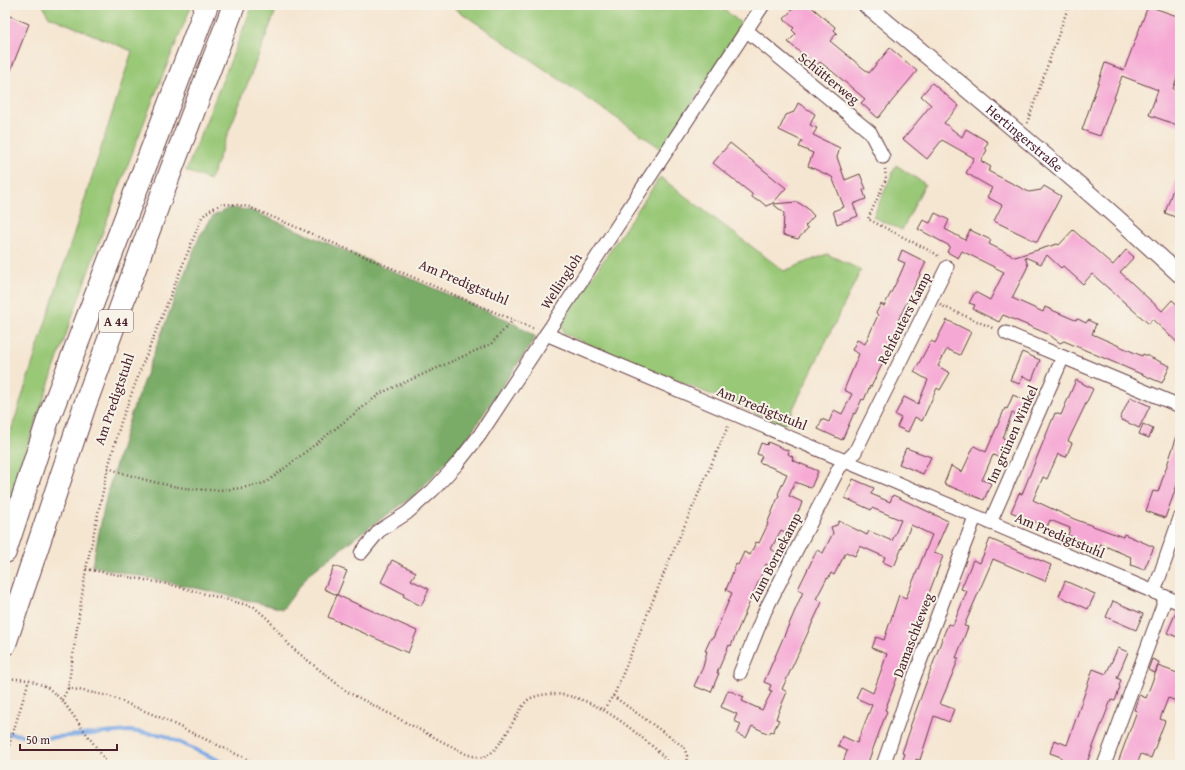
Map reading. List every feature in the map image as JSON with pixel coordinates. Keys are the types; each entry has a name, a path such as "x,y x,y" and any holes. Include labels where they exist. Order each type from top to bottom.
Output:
{"highway":[{"name":"A 44","path":"5,552 48,420 207,5"},
{"name":"A 44","path":"5,642 86,405 164,189 234,5"}],"street":[{"name":"Wellingloh","path":"361,553 379,531 406,513 433,490 457,464 479,436 763,5"},
{"name":"Hertingerstraße","path":"866,5 1022,136 1138,236 1180,275"},
{"name":"Schütterweg","path":"746,30 870,132 883,157"},
{"name":"Rehfeuters Kamp","path":"848,460 855,452 947,267"},
{"path":"1006,333 1180,406"},
{"name":"Am Predigtstuhl","path":"546,334 734,414 848,460 975,517 1180,603"},
{"name":"Im grünen Winkel","path":"990,523 1063,357"},
{"name":"Zum Bornekamp","path":"740,673 768,605 839,468 848,460"},
{"name":"Damaschkeweg","path":"883,765 910,688 975,517"},
{"path":"1154,592 1180,518"},
{"path":"1104,765 1166,597"}],"path":[{"path":"1022,136 1069,5"},
{"name":"Rehfeuters Kamp","path":"883,157 886,179 868,219 936,254 947,267"},
{"name":"Am Predigtstuhl","path":"62,700 68,688 86,569 108,468 121,422 139,373 202,217 213,206 228,203 249,207 546,334"},
{"path":"930,300 1006,333"},
{"path":"108,468 146,481 215,491 252,487 267,482 381,393 491,344 513,320"},
{"path":"604,709 613,696 669,561 734,414"},
{"path":"86,569 172,585 254,607 268,619 291,646 346,691 466,754 483,757 490,754 497,747 522,708 530,699 557,695 577,699 604,709 624,722 653,747 669,765"},
{"path":"5,678 29,680 47,687 62,700 79,726 109,765"},
{"path":"9,765 8,749 29,680"},
{"path":"68,688 109,696 159,717 259,765"},
{"path":"613,696 684,747 687,756 686,765"}],"green space":[{"path":"43,5 192,5 141,130 117,194 5,512 5,450 132,51 48,16"},
{"path":"253,5 278,5 210,180 186,171"},
{"path":"450,5 719,5 743,25 662,149"},
{"path":"896,165 925,184 902,230 873,217"},
{"path":"660,177 784,271 827,254 861,270 785,425 564,334 561,323"},
{"path":"229,208 250,210 508,320 536,337 463,444 414,496 357,536 308,575 283,609 205,590 92,566 107,494 131,414 176,295 200,235 213,216"}],"building":[{"path":"796,5 809,5 835,27 834,30 837,33 830,41 869,73 890,48 917,71 878,118 861,103 865,99 820,62 816,66 788,42 796,34 792,30 794,28 784,19"},
{"path":"1148,6 1180,17 1180,69 1173,89 1180,92 1180,126 1149,115 1158,90 1122,76 1100,136 1082,130 1105,63 1124,70"},
{"path":"5,14 29,24 6,82 5,82"},
{"path":"932,83 959,106 944,123 962,137 966,129 988,142 985,148 987,150 981,161 991,167 988,171 1029,192 1041,190 1044,186 1061,196 1037,242 994,221 1002,205 987,197 992,188 966,173 974,158 942,140 927,159 903,139 931,105 921,96"},
{"path":"798,103 815,114 810,125 817,128 813,135 840,148 837,157 845,180 860,174 866,189 863,190 866,199 853,204 858,216 837,224 833,211 844,207 832,177 808,166 813,153 799,147 802,141 779,130 786,115 794,112"},
{"path":"730,143 786,188 773,203 766,206 759,200 756,200 752,197 752,194 713,163"},
{"path":"1178,174 1180,175 1180,219 1165,213"},
{"path":"797,202 807,208 814,216 805,226 808,228 798,239 783,235 784,213 773,204"},
{"path":"935,213 949,220 945,229 965,240 970,230 991,240 989,244 1015,257 1057,244 1059,245 1073,230 1113,265 1126,250 1134,257 1120,272 1162,311 1172,300 1180,307 1180,345 1152,319 1149,324 1092,274 1083,284 1063,266 1061,268 1047,255 1041,264 1025,257 1028,266 1012,298 1043,312 1045,307 1075,320 1078,319 1086,323 1088,320 1096,324 1092,334 1142,356 1143,354 1170,366 1162,383 1064,341 1060,343 1048,334 1003,315 999,322 973,309 975,305 969,303 975,292 990,300 1004,272 962,251 958,258 947,252 950,246 918,229 923,220 930,223"},
{"path":"902,250 926,262 897,323 899,325 893,337 895,338 864,400 862,399 855,414 854,413 842,440 818,429 822,419 829,422 834,410 842,414 852,394 844,390 859,354 852,350 857,340 865,344 878,315 876,313 881,304 884,306 899,277 905,263 898,260"},
{"path":"947,320 971,332 960,355 947,349 938,366 950,373 940,390 937,388 922,421 915,417 908,432 897,427 901,418 895,415 904,397 918,404 928,380 914,372 931,341 935,343"},
{"path":"1022,352 1040,360 1032,380 1023,376 1019,384 1010,380"},
{"path":"1076,380 1093,389 1068,441 1072,443 1066,457 1058,454 1047,479 1043,477 1033,500 1074,519 1123,537 1124,534 1154,547 1144,570 1131,565 1131,557 1100,544 1099,548 1068,535 1070,528 1050,520 1047,527 1011,512 1019,493 1022,494 1055,413 1061,415"},
{"path":"1013,395 1028,402 1021,417 1012,413 1003,438 1011,441 1003,459 993,455 982,480 991,483 984,500 944,484 951,466 962,472 974,446 986,452 1005,408 1007,409"},
{"path":"1130,397 1150,406 1139,428 1120,419"},
{"path":"1143,424 1153,429 1149,438 1139,434"},
{"path":"1178,433 1180,434 1180,477 1165,518 1146,511 1153,491 1158,492"},
{"path":"768,442 789,451 788,454 793,457 792,460 818,471 811,488 795,482 789,496 802,502 800,508 785,532 781,530 771,549 777,553 770,566 766,564 731,646 729,645 711,692 694,686 703,667 707,651 705,651 711,638 713,638 732,593 726,590 736,564 738,565 744,552 750,555 756,542 759,543 787,474 759,462 762,456 757,454 761,443 767,445"},
{"path":"906,448 931,457 923,474 899,464"},
{"path":"853,479 874,488 871,494 890,502 893,495 948,521 934,553 943,556 885,710 887,711 867,765 842,765 847,751 838,746 842,736 857,743 872,705 856,698 861,687 873,693 887,654 872,648 876,637 884,640 899,595 906,598 932,535 911,525 894,567 883,562 885,557 860,546 855,556 846,552 834,575 831,573 828,579 827,578 816,599 822,602 782,689 787,692 776,719 779,720 773,732 771,731 769,734 752,726 746,738 737,734 741,724 734,721 737,714 721,707 728,690 744,697 742,701 762,710 772,691 769,690 771,685 764,682 803,592 798,589 817,550 823,553 833,533 831,527 837,525 839,521 867,535 869,531 892,541 901,520 872,508 871,510 845,498"},
{"path":"990,539 1051,565 1045,581 993,559 964,626 968,627 956,658 959,658 940,704 954,709 949,722 934,716 920,760 916,759 914,765 902,762 905,754 902,753 910,727 942,639 948,624 953,625 967,591 961,589 973,560 980,563"},
{"path":"392,560 416,572 411,580 429,589 421,606 403,596 404,594 381,582"},
{"path":"334,566 347,571 337,595 324,589"},
{"path":"1065,581 1095,594 1088,609 1059,596"},
{"path":"337,595 417,631 408,653 328,617"},
{"path":"1113,601 1143,614 1136,630 1106,617"},
{"path":"1177,610 1180,611 1180,638 1167,633"},
{"path":"1118,648 1128,652 1117,678 1121,680 1120,687 1115,701 1111,700 1086,765 1058,765 1061,757 1050,753 1054,740 1067,745 1093,669 1106,674"},
{"path":"1152,659 1159,662 1155,673 1148,670"},
{"path":"1158,666 1180,674 1177,684 1180,691 1180,702 1168,698 1160,719 1165,721 1151,758 1141,754 1137,765 1117,765 1137,711 1134,710 1139,695 1146,698"}],"waterway":[{"path":"5,733 44,738 129,731 163,735 229,765"}]}
